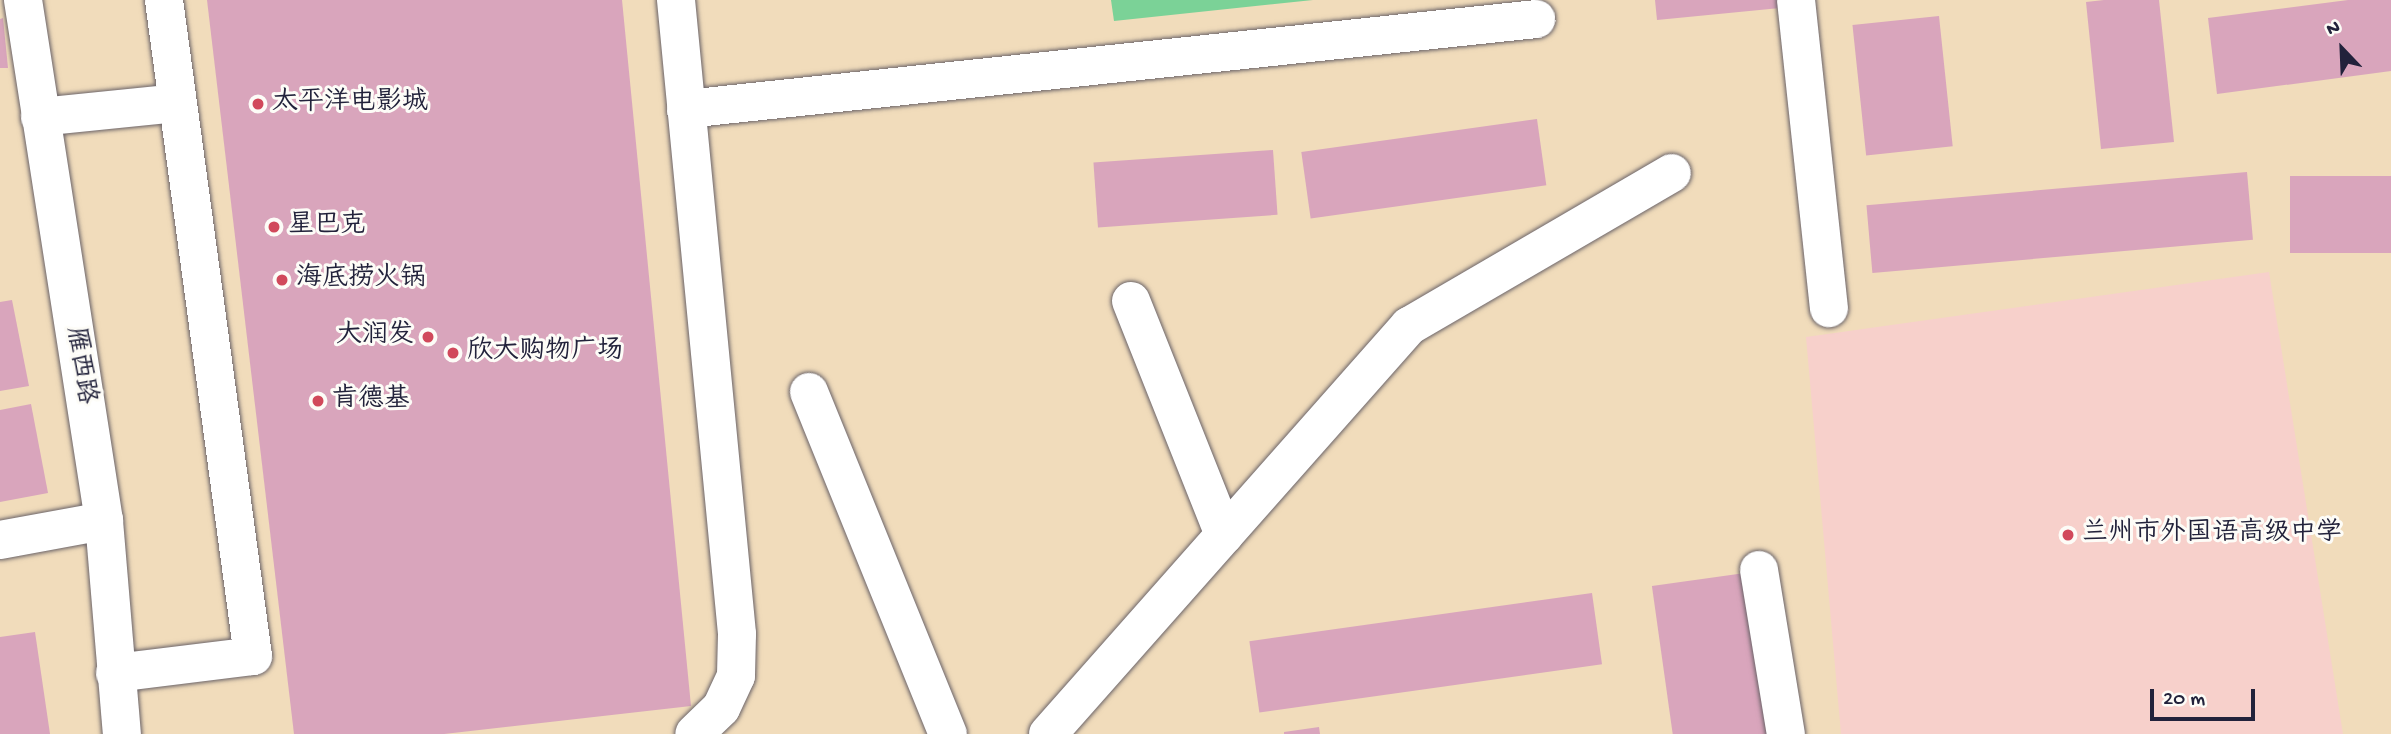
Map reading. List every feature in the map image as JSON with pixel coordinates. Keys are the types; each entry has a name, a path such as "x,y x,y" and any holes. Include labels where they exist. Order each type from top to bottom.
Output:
{"street":[{"name":"雁西路","path":"23,0 104,521 122,734"},
{"path":"115,673 253,656 164,0"},
{"path":"676,0 737,634 736,676 721,708 694,734"},
{"path":"1796,0 1829,308"},
{"path":"686,108 1536,19"},
{"path":"40,117 177,103"},
{"path":"1048,734 1409,326 1672,173"},
{"path":"1131,301 1224,535"},
{"path":"809,392 948,734"},
{"path":"0,540 104,521"},
{"path":"1759,570 1786,734"}],"shaded area":[{"name":"兰州市外国语高级中学","path":"2269,272 2343,734 1841,734 1806,337"}],"green space":[{"path":"1111,0 1313,0 1114,21"}],"building":[{"name":"欣大购物广场","path":"207,0 622,0 691,706 444,734 294,734"},
{"path":"1655,0 1779,0 1780,8 1657,20"},
{"path":"2159,0 2174,142 2101,149 2086,2"},
{"path":"2348,0 2391,0 2391,71 2217,94 2208,18"},
{"path":"1939,16 1953,146 1866,155 1852,25"},
{"path":"3,18 8,68 0,68 0,19"},
{"path":"1537,119 1546,185 1311,218 1301,152"},
{"path":"1273,150 1278,215 1098,227 1093,163"},
{"path":"2247,172 2253,240 1872,273 1866,205"},
{"path":"2290,176 2391,176 2391,253 2290,253"},
{"path":"12,300 29,386 0,391 0,302"},
{"path":"31,404 48,493 0,502 0,410"},
{"path":"1745,573 1768,734 1673,734 1652,586"},
{"path":"1592,593 1602,664 1259,712 1249,641"},
{"path":"35,632 50,734 0,734 0,637"},
{"path":"1319,727 1320,734 1284,734 1284,732"}],"place":[{"name":"太平洋电影城","path":"258,104"},
{"name":"星巴克","path":"274,227"},
{"name":"海底捞火锅","path":"282,280"},
{"name":"大润发","path":"428,337"},
{"name":"欣大购物广场","path":"453,353"},
{"name":"肯德基","path":"318,401"},
{"name":"兰州市外国语高级中学","path":"2068,535"}]}
